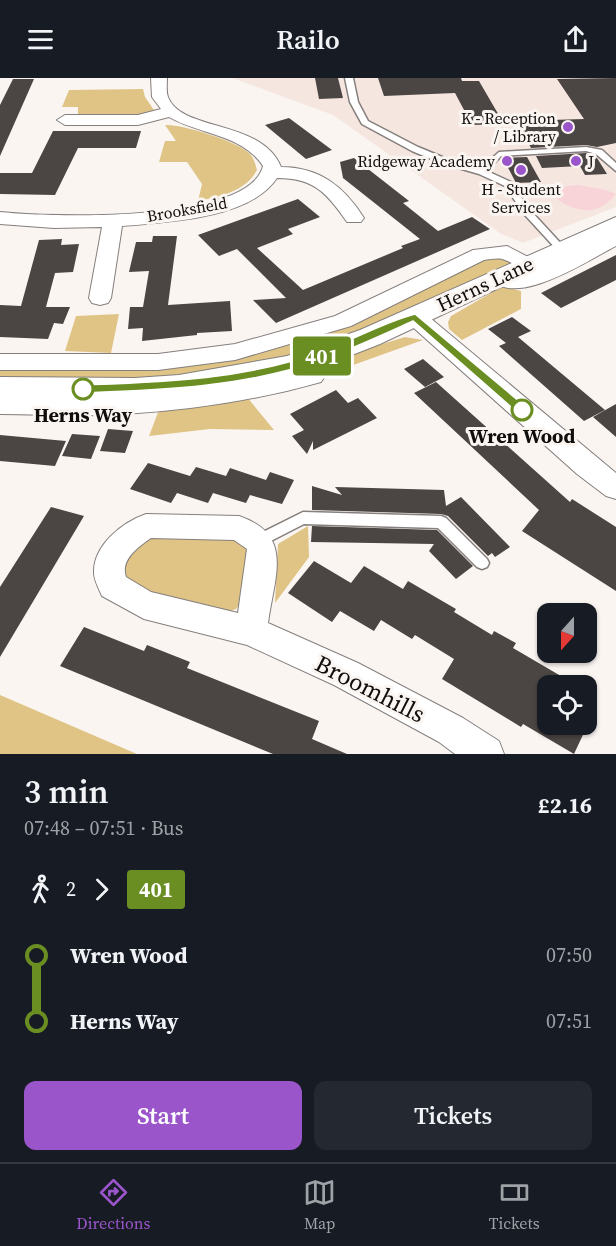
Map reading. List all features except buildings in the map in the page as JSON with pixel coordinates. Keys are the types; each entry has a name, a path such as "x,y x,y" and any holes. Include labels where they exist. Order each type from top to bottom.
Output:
{"street":[{"path":"159,78 157,90 159,97 170,112 256,146 270,159 271,173 298,173 315,179 348,206 354,218"},
{"path":"66,120 138,120 170,112"},
{"name":"Brooksfield","path":"0,218 113,219 193,211 239,200 261,187 271,173"},
{"path":"100,297 113,219"},
{"name":"Herns Lane","path":"0,388 113,389 179,386 261,372 320,357 415,317 616,224"},
{"path":"501,277 517,283 527,282 616,238"},
{"path":"0,362 158,362 235,352 292,338 343,321 480,254 507,252 527,264"},
{"path":"415,317 616,488"},
{"path":"0,405 124,405 209,396 286,383 312,376 320,357"},
{"name":"Broomhills","path":"258,541 239,528 146,526 128,538 114,555 109,572 113,586 144,605 251,631 346,674 451,730 486,754"},
{"path":"251,631 263,552 258,541"}],"lane":[{"path":"349,78 354,102 365,122 386,135 434,158 482,172 508,184 527,212 561,249"},
{"path":"482,172 499,154 586,149 599,152 616,168"},
{"path":"258,541 303,518 441,522 482,563"}],"shaded area":[{"name":"Ridgeway Academy","path":"232,78 616,78 616,207 523,243 501,234 333,115"},
{"path":"143,89 145,97 154,110 148,115 78,116 78,107 62,107 69,90"},
{"path":"165,125 196,130 233,143 249,153 257,170 246,183 232,192 198,201 202,184 187,162 159,162 165,141 176,141"},
{"path":"579,185 616,194 605,205 591,210 568,206 555,196 557,190"},
{"path":"492,256 509,261 510,264 315,353 220,371 136,380 0,381 0,367 259,352"},
{"path":"503,286 521,291 521,309 462,340 449,329 448,322 451,316"},
{"path":"119,314 111,353 65,351 76,316"},
{"path":"405,337 423,340 342,369 334,363 337,358"},
{"path":"242,391 274,430 210,429 149,436 162,402"},
{"path":"308,526 309,557 275,603 278,544"},
{"path":"227,535 248,543 243,600 236,609 223,614 127,585 118,562 136,539"},
{"path":"0,695 137,754 0,754"}],"bus line":[{"name":"401","path":"83,389 179,386 261,372 320,357 415,317 522,410"}],"place":[{"name":"K - Reception / Library","path":"568,127"},
{"name":"Ridgeway Academy","path":"507,161"},
{"name":"J","path":"576,161"},
{"name":"H - Student Services","path":"521,170"},
{"name":"Herns Way","path":"83,389"},
{"name":"Wren Wood","path":"522,410"}]}
